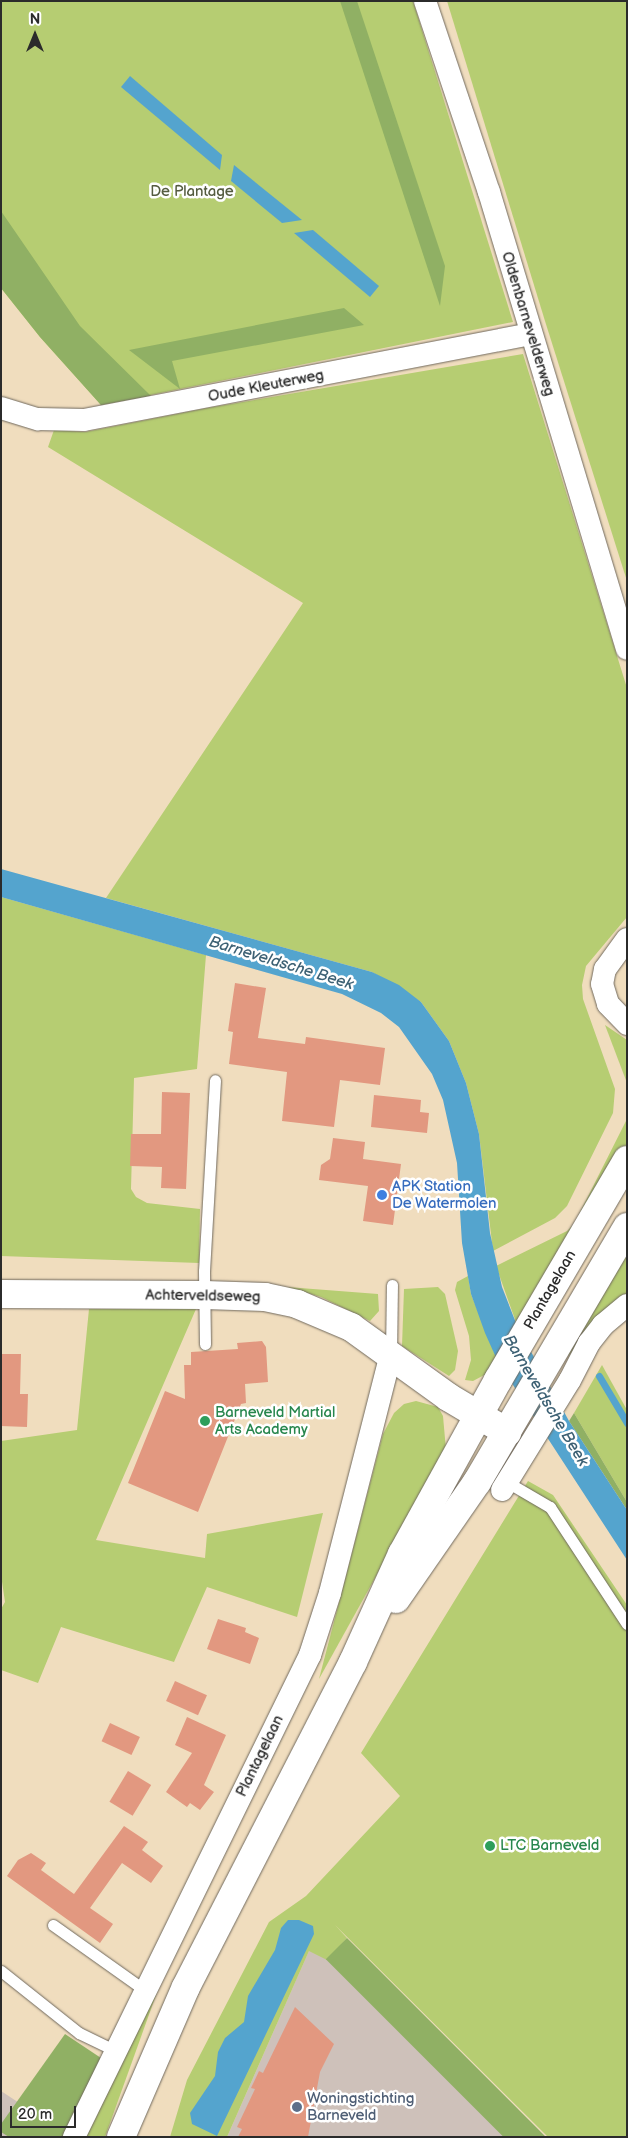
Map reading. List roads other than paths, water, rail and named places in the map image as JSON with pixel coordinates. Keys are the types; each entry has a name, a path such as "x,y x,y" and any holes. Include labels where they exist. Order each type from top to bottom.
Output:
{"main road":[{"name":"Plantagelaan","path":"121,2137 186,1987 353,1662 402,1554 526,1330 627,1160"},
{"name":"Plantagelaan","path":"353,1662 477,1482 627,1227"},
{"name":"Achterveldseweg","path":"1,1294 265,1297 298,1304 351,1327 391,1354 448,1397 479,1415 513,1422"}],"street":[{"name":"Oldenbarnevelderweg","path":"425,1 490,192 531,334 627,649"},
{"name":"Oude Kleuterweg","path":"1,408 38,419 84,420 531,334"},
{"path":"627,939 605,969 602,984 608,1004 627,1024"},
{"path":"505,1486 589,1343 612,1315 627,1305"},
{"name":"Plantagelaan","path":"74,2137 310,1655 330,1593 391,1354"}],"lane":[{"path":"205,1344 205,1295 215,1080"},
{"path":"391,1354 392,1285"},
{"path":"505,1486 550,1507 627,1624"},
{"path":"53,1925 146,1991"},
{"path":"1,1972 79,2034 116,2051"}],"water":[{"path":"130,76 222,155 220,170 121,87"},
{"path":"234,165 302,220 282,223 231,181"},
{"path":"313,230 379,286 370,297 294,233"},
{"name":"Barneveldsche Beek","path":"1,869 372,972 399,985 421,1002 449,1041 466,1083 479,1134 490,1233 502,1287 518,1328 569,1421 627,1510 627,1560 498,1362 485,1333 471,1294 462,1243 457,1163 443,1100 432,1074 399,1027 381,1013 342,994 1,897"},
{"path":"288,1920 299,1920 313,1926 314,1934 217,2136 192,2124 190,2113 215,2076 218,2052 225,2038 244,2022 248,1996 275,1950 281,1928"}],"waterway":[{"path":"599,1376 627,1423"}],"place":[{"name":"APK Station De Watermolen","path":"382,1195"},
{"name":"Barneveld Martial Arts Academy","path":"205,1421"},
{"name":"LTC Barneveld","path":"490,1846"},
{"name":"Woningstichting Barneveld","path":"297,2107"}],"park label":[{"name":"De Plantage","path":"192,192"}]}
